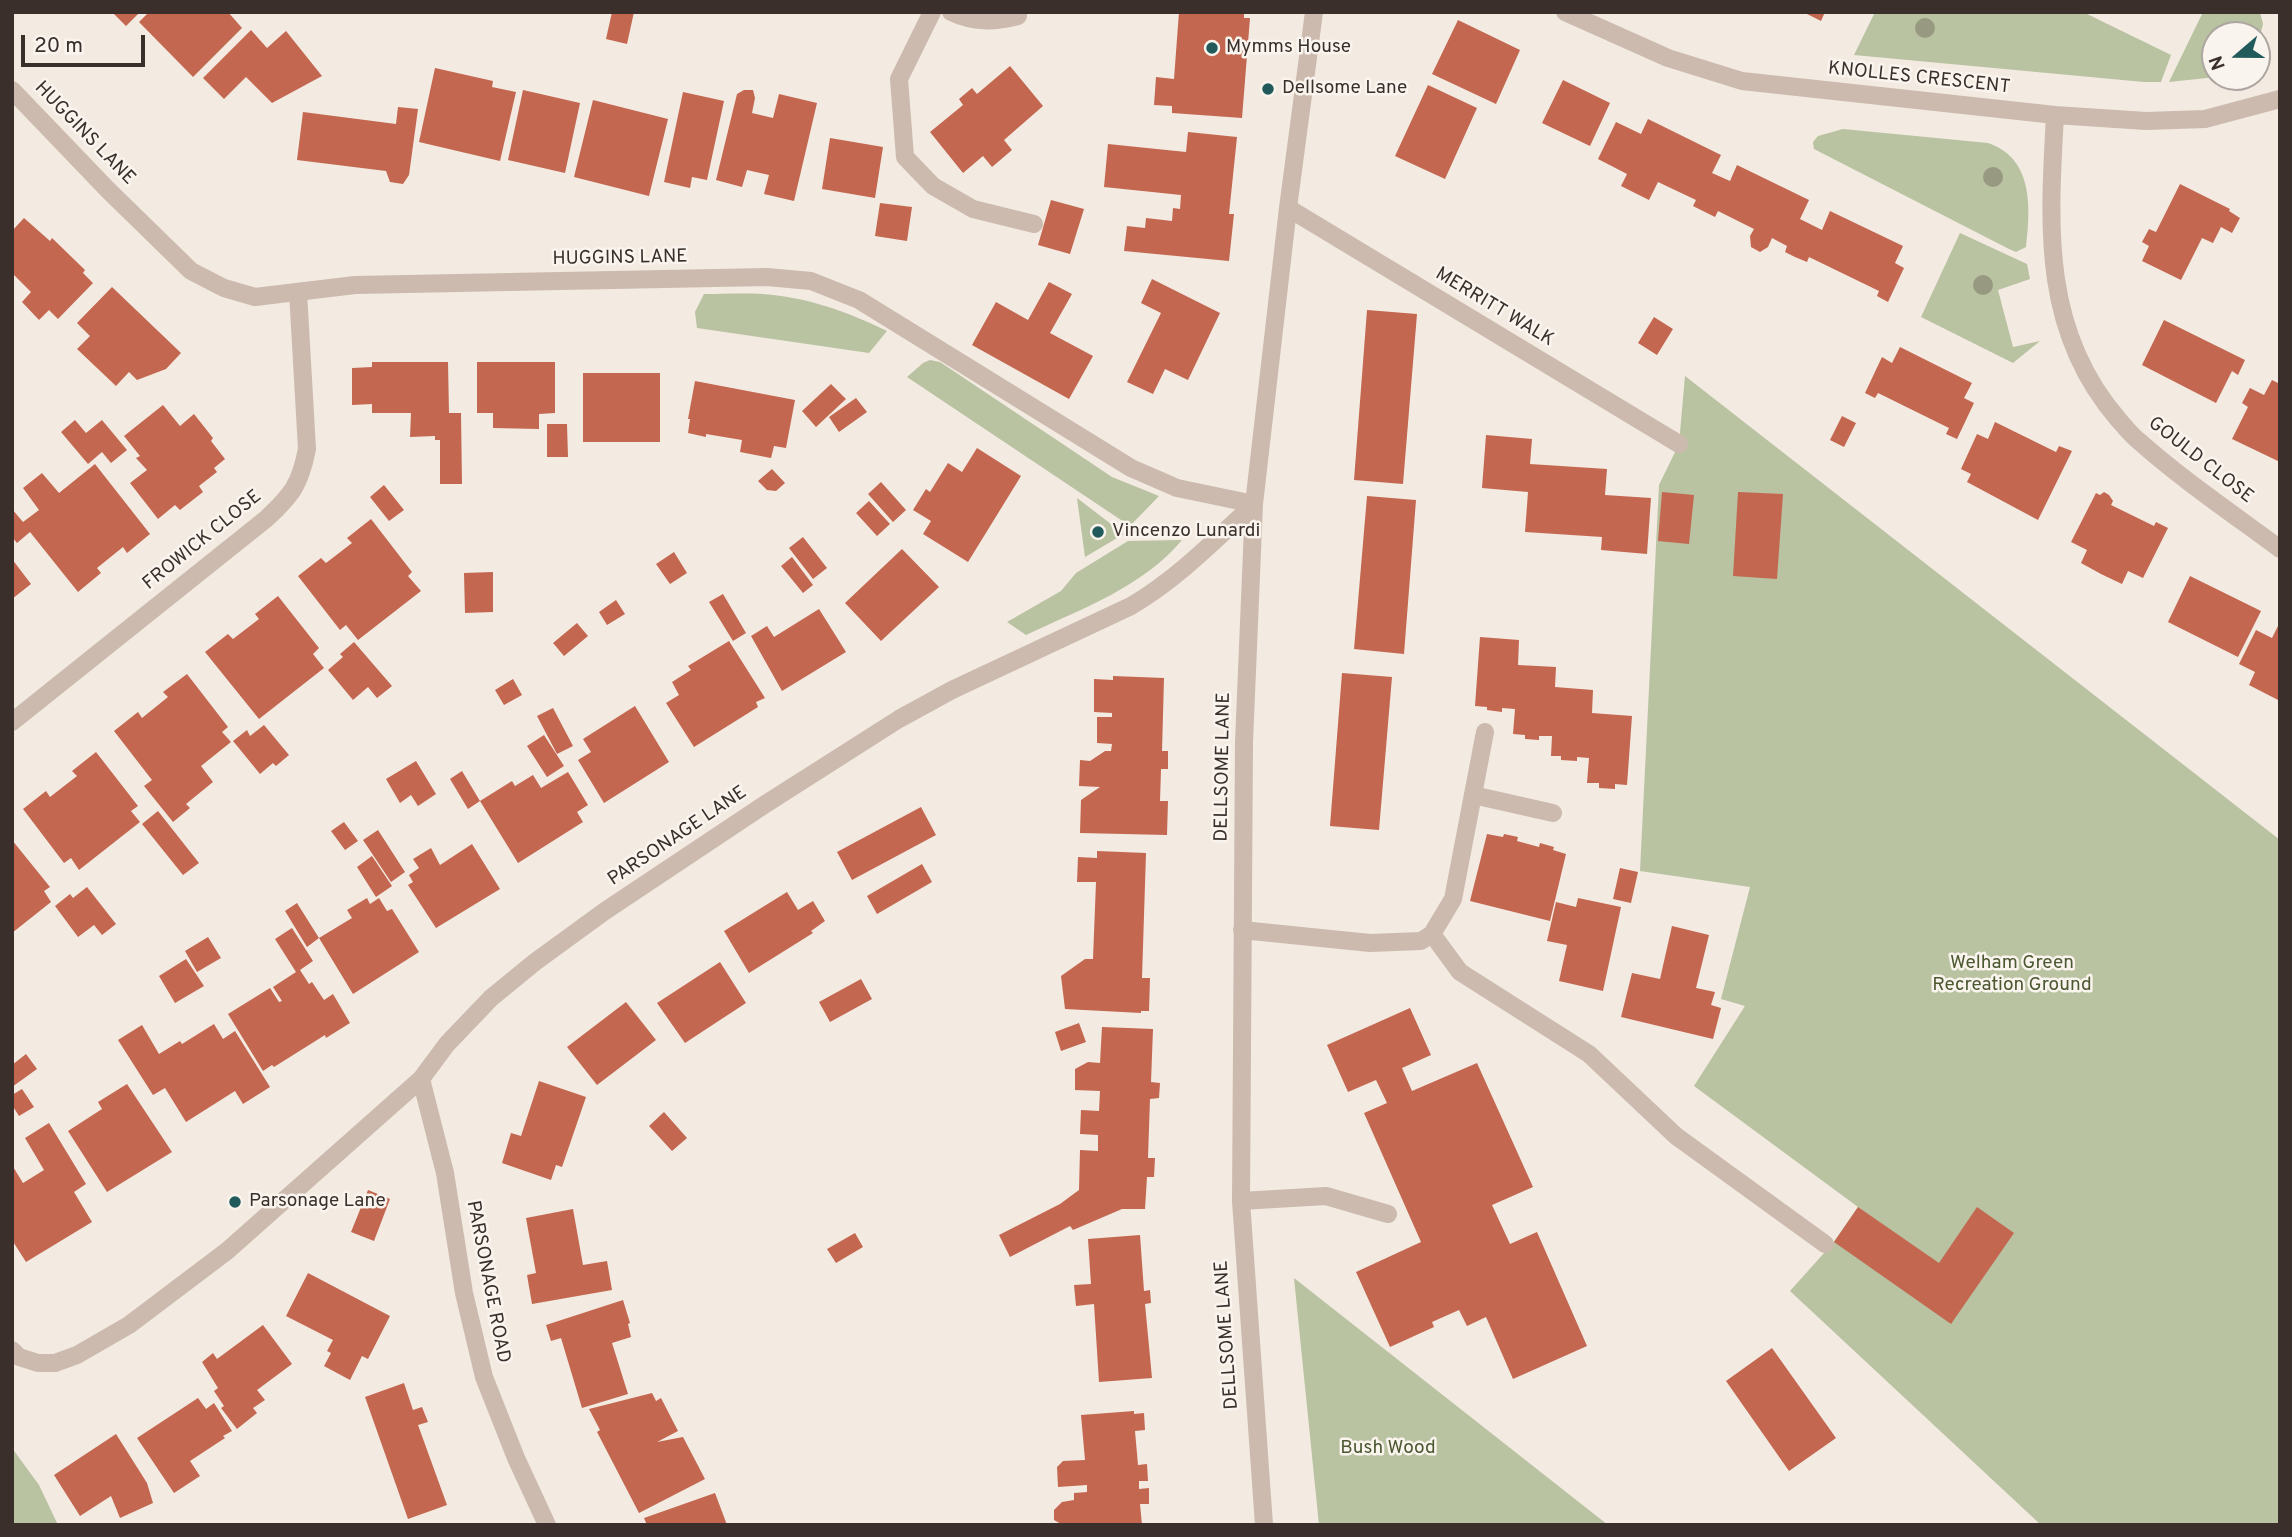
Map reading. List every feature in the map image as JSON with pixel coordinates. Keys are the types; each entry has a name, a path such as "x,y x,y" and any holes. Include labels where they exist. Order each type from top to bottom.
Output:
{"street":[{"path":"932,12 899,79 905,157 933,186 973,209 1034,224"},
{"path":"951,12 983,22 1018,16"},
{"name":"DELLSOME LANE","path":"1264,1525 1241,1201 1244,742 1254,504 1314,12"},
{"name":"KNOLLES CRESCENT","path":"1565,12 1668,58 1742,81 2055,115 2146,121 2205,119 2280,99"},
{"name":"HUGGINS LANE","path":"12,90 191,271 224,288 255,297 369,284 767,277 811,281 859,300 1131,468 1177,488 1254,504"},
{"name":"GOULD CLOSE","path":"2055,115 2051,198 2053,273 2069,340 2098,396 2138,441 2280,549"},
{"name":"MERRITT WALK","path":"1288,208 1679,444"},
{"name":"FROWICK CLOSE","path":"12,722 290,497 302,474 307,449 298,292"},
{"name":"PARSONAGE LANE","path":"12,1350 19,1357 38,1363 55,1363 77,1355 129,1325 227,1251 421,1079 447,1044 491,998 535,962 682,858 899,719 952,690 1131,606 1158,590 1254,504"},
{"path":"1242,930 1370,943 1421,941 1432,934 1453,899 1485,732"},
{"path":"1473,795 1552,813"},
{"path":"1432,934 1460,972 1589,1055 1676,1136 1825,1244"},
{"name":"PARSONAGE ROAD","path":"421,1079 445,1172 464,1293 485,1377 516,1458 547,1525"},
{"path":"1241,1201 1326,1196 1388,1214"}],"green space":[{"path":"1875,12 2083,12 2171,55 2161,82 2144,82 1854,55"},
{"path":"2203,12 2260,12 2262,21 2201,21 2201,79 2169,82"},
{"path":"1843,129 1988,143 2003,150 2014,160 2026,186 2029,216 2026,247 2016,252 2009,249 1814,149 1813,142 1818,136"},
{"path":"1960,233 2027,264 2030,279 1998,290 2013,347 2040,341 2013,363 1921,317"},
{"path":"704,294 763,294 795,298 842,312 887,331 869,353 697,328 695,312"},
{"path":"930,360 940,362 1112,477 1159,496 1130,526 907,377"},
{"name":"Welham Green Recreation Ground","path":"1685,376 2280,840 2280,1525 2041,1525 1790,1291 1833,1243 1858,1207 1694,1086 1745,1006 1721,999 1750,887 1640,871 1659,485 1679,444"},
{"path":"1077,498 1124,534 1085,557"},
{"path":"1182,540 1149,571 1089,606 1026,635 1007,622 1061,591 1076,573 1128,541"},
{"name":"Bush Wood","path":"1294,1278 1608,1525 1319,1525"},
{"path":"12,1448 39,1485 58,1525 12,1525"}],"building":[{"path":"112,12 140,12 126,26"},
{"path":"149,12 228,12 242,28 193,77 139,22"},
{"path":"612,12 634,12 627,44 606,39"},
{"name":"Mymms House","path":"1179,12 1244,12 1244,18 1250,18 1242,118 1172,113 1172,106 1154,105 1156,77 1174,79"},
{"path":"1803,12 1825,12 1821,21"},
{"path":"1458,20 1520,50 1496,104 1432,74"},
{"path":"251,30 267,48 286,31 322,76 272,103 246,77 224,99 203,78"},
{"path":"1010,66 1043,106 1004,140 1012,150 992,167 983,156 963,173 930,132 963,105 959,99 972,88 977,94"},
{"path":"435,68 493,81 492,87 516,92 500,161 419,142"},
{"path":"1563,80 1610,103 1590,146 1542,123"},
{"path":"1428,85 1477,108 1445,179 1395,156"},
{"path":"523,90 580,103 565,173 508,160"},
{"path":"744,90 753,90 755,98 752,113 773,118 779,94 817,103 794,201 764,194 769,175 747,170 742,187 716,180 737,94"},
{"path":"683,92 724,101 707,180 692,177 690,188 664,182"},
{"path":"593,100 668,119 649,196 574,177"},
{"path":"398,107 418,109 409,175 403,184 390,182 386,171 297,160 303,112 396,124"},
{"path":"1648,119 1721,155 1712,173 1730,181 1737,165 1809,200 1800,219 1822,230 1830,211 1903,246 1895,263 1904,268 1888,302 1877,296 1879,291 1809,257 1807,262 1785,252 1787,246 1772,238 1768,247 1760,252 1751,247 1750,236 1754,229 1718,211 1715,217 1693,206 1696,200 1658,182 1649,200 1621,186 1627,174 1598,159 1616,122 1641,134"},
{"path":"1188,132 1237,137 1229,214 1234,214 1229,261 1124,251 1127,226 1145,228 1146,218 1172,221 1173,208 1180,209 1181,195 1104,187 1108,144 1186,152"},
{"path":"830,138 883,147 875,198 822,189"},
{"path":"2180,184 2230,209 2229,211 2240,218 2232,233 2221,227 2213,243 2202,238 2181,280 2142,261 2149,246 2142,242 2149,229 2156,232"},
{"path":"1051,200 1084,209 1070,254 1038,245"},
{"path":"880,203 912,207 907,241 875,236"},
{"path":"24,218 50,241 52,238 85,270 83,273 93,283 58,319 49,310 39,320 22,302 31,292 12,273 12,231"},
{"path":"1152,279 1220,313 1188,380 1165,369 1153,394 1127,382 1161,313 1141,303"},
{"path":"1049,282 1072,294 1050,333 1093,356 1069,399 972,345 996,302 1028,320"},
{"path":"112,287 181,353 166,369 137,380 129,372 116,386 77,349 90,336 77,323"},
{"path":"1367,310 1417,314 1403,484 1354,480"},
{"path":"1654,317 1673,329 1657,355 1638,343"},
{"path":"2164,320 2245,360 2238,375 2232,371 2216,403 2142,365"},
{"path":"1900,347 1972,383 1964,398 1974,403 1957,439 1946,434 1949,428 1878,393 1875,398 1865,393 1882,357 1892,363"},
{"path":"372,362 448,362 449,413 461,413 462,484 440,484 440,440 435,440 435,436 410,437 411,413 372,413 372,404 352,405 352,368 372,367"},
{"path":"477,362 555,362 555,413 539,414 539,429 493,428 493,413 477,413"},
{"path":"583,373 660,373 660,442 583,442"},
{"path":"2272,380 2280,384 2280,462 2232,439 2248,407 2242,403 2250,388 2264,395"},
{"path":"695,381 795,400 786,448 774,446 771,458 740,452 742,440 688,433"},
{"path":"831,384 846,399 816,427 802,411"},
{"path":"856,398 867,412 839,432 829,417"},
{"path":"163,405 180,426 194,414 225,459 214,468 217,472 199,486 203,492 180,510 175,505 158,519 130,483 147,470 136,458 140,456 124,436"},
{"path":"1842,416 1856,423 1844,447 1830,440"},
{"path":"75,420 86,433 102,420 127,450 111,463 102,452 88,464 61,432"},
{"path":"1995,422 2056,452 2059,446 2072,451 2038,520 1967,482 1971,474 1961,469 1977,434 1988,439"},
{"path":"547,424 567,424 568,457 547,457"},
{"path":"1486,435 1532,439 1530,464 1607,469 1605,495 1651,498 1647,554 1601,550 1602,537 1525,532 1528,492 1482,488"},
{"path":"977,448 1021,476 968,562 923,534 931,521 913,510 926,489 930,492 948,463 962,472"},
{"path":"95,464 150,534 127,553 123,547 97,568 101,573 78,592 30,532 17,543 12,537 12,509 23,522 39,510 23,488 42,473 59,493"},
{"path":"772,469 785,483 776,491 767,490 758,481"},
{"path":"881,482 906,510 893,522 868,494"},
{"path":"384,485 404,510 389,521 370,497"},
{"path":"1662,492 1694,495 1689,544 1658,541"},
{"path":"1738,492 1783,494 1777,579 1733,576"},
{"path":"2104,492 2113,501 2111,505 2154,526 2156,522 2168,528 2143,578 2128,571 2122,584 2101,574 2081,563 2087,550 2071,542 2096,493 2100,495"},
{"path":"1367,496 1416,500 1404,654 1354,649"},
{"path":"869,501 890,524 877,536 856,513"},
{"path":"371,519 412,572 408,576 421,591 358,640 346,625 340,630 298,576 321,558 326,563 352,543 347,538"},
{"path":"803,537 827,568 813,579 789,548"},
{"path":"902,549 939,587 881,641 845,603"},
{"path":"674,552 687,573 670,584 656,564"},
{"path":"792,557 813,585 803,593 781,566"},
{"path":"12,559 31,584 12,599"},
{"path":"493,572 493,612 465,613 464,573"},
{"path":"2190,576 2261,611 2238,657 2168,622"},
{"path":"723,594 746,633 733,641 709,602"},
{"path":"278,596 319,648 313,654 324,668 259,719 205,652 228,634 233,639 259,619 255,614"},
{"path":"616,600 625,614 607,625 599,612"},
{"path":"819,609 846,652 782,691 751,636 767,626 774,637"},
{"path":"2280,622 2280,701 2249,685 2255,672 2239,664 2256,630 2272,638"},
{"path":"577,623 588,636 564,656 553,643"},
{"path":"1480,637 1519,640 1518,665 1556,667 1555,687 1593,690 1592,713 1632,716 1627,785 1615,784 1615,789 1599,788 1599,783 1587,783 1589,758 1577,757 1577,761 1551,756 1552,736 1539,736 1539,740 1525,739 1525,735 1513,734 1515,709 1502,708 1502,712 1475,706"},
{"path":"729,641 765,698 756,702 758,707 694,747 666,703 679,695 672,682 691,670 688,666"},
{"path":"354,642 392,686 377,698 368,687 353,700 328,670 343,657 340,654"},
{"path":"1342,673 1392,677 1379,830 1330,826"},
{"path":"187,674 228,727 222,732 231,742 201,766 213,782 186,804 190,808 173,822 144,786 152,780 114,731 138,712 142,718 168,697 163,692"},
{"path":"1113,676 1164,678 1162,751 1168,751 1168,769 1161,769 1160,801 1168,801 1167,835 1080,833 1081,800 1100,787 1079,786 1080,760 1090,761 1105,751 1111,751 1112,744 1097,743 1097,717 1112,717 1112,713 1094,712 1094,679 1113,680"},
{"path":"513,679 522,695 504,705 495,690"},
{"path":"635,706 669,762 604,803 578,760 591,752 583,739"},
{"path":"553,708 573,746 557,754 537,716"},
{"path":"264,725 289,755 260,774 233,741 247,730 250,736"},
{"path":"544,735 564,766 547,777 527,746"},
{"path":"96,752 138,806 131,811 140,822 79,870 71,858 64,863 23,809 46,791 50,797 77,776 72,771"},
{"path":"416,761 436,794 418,806 411,795 400,803 386,779"},
{"path":"462,771 480,801 468,809 450,779"},
{"path":"568,772 588,805 577,812 583,822 518,863 480,801 512,781 515,786 533,775 541,788"},
{"path":"921,807 936,835 852,880 837,852"},
{"path":"158,811 199,863 183,875 142,824"},
{"path":"344,822 358,841 345,850 331,831"},
{"path":"378,830 405,872 391,882 363,840"},
{"path":"1487,834 1518,837 1517,841 1539,847 1540,843 1566,854 1550,921 1470,901"},
{"path":"12,840 50,887 44,891 51,902 12,933"},
{"path":"472,844 500,889 436,928 408,885 413,882 409,875 419,868 413,859 431,848 440,865"},
{"path":"1097,851 1146,853 1142,978 1150,978 1149,1011 1141,1013 1065,1009 1061,976 1085,959 1093,959 1096,882 1077,882 1078,857 1097,858"},
{"path":"372,856 392,886 376,897 357,867"},
{"path":"922,864 932,882 877,914 867,896"},
{"path":"1620,868 1638,872 1631,903 1613,899"},
{"path":"87,887 116,924 102,935 94,925 78,937 55,906 70,894 73,898"},
{"path":"787,892 798,910 813,901 825,921 811,931 813,933 749,973 724,931"},
{"path":"367,898 370,904 379,898 387,911 392,909 419,952 353,994 319,938 352,918 347,910"},
{"path":"1578,898 1621,907 1603,991 1559,981 1567,945 1547,941 1556,902 1576,907"},
{"path":"297,903 319,938 307,947 285,911"},
{"path":"1672,926 1709,935 1696,988 1715,992 1711,1005 1721,1008 1713,1039 1621,1017 1632,973 1660,979"},
{"path":"292,928 313,961 300,970 324,1000 333,994 350,1023 263,1071 228,1014 270,988 279,1002 282,1001 273,987 296,972 275,939"},
{"path":"208,937 221,958 197,972 185,951"},
{"path":"186,959 204,986 175,1003 159,976"},
{"path":"720,962 746,1003 685,1043 657,1003"},
{"path":"861,979 872,999 830,1022 819,1002"},
{"path":"626,1002 656,1040 597,1085 567,1047"},
{"path":"1410,1008 1431,1055 1402,1068 1412,1091 1477,1063 1533,1187 1492,1205 1510,1244 1537,1232 1587,1346 1513,1379 1486,1317 1467,1326 1459,1310 1432,1322 1434,1327 1390,1347 1356,1272 1421,1242 1364,1113 1387,1103 1376,1080 1348,1092 1327,1045"},
{"path":"1079,1023 1086,1042 1061,1051 1055,1032"},
{"path":"214,1024 223,1039 235,1031 270,1087 243,1104 235,1091 186,1122 165,1088 153,1095 118,1040 142,1025 159,1054 180,1041 182,1044"},
{"path":"1102,1027 1153,1029 1151,1082 1160,1083 1159,1098 1150,1099 1148,1158 1155,1158 1154,1177 1147,1177 1145,1209 1122,1209 1073,1230 1070,1226 1010,1257 999,1235 1060,1204 1079,1190 1080,1150 1098,1151 1098,1135 1080,1134 1081,1110 1099,1111 1100,1091 1075,1090 1075,1069 1088,1062 1100,1063"},
{"path":"26,1054 37,1069 12,1087 12,1065"},
{"path":"539,1081 586,1097 562,1167 556,1165 551,1180 502,1163 511,1133 521,1136"},
{"path":"127,1084 172,1152 107,1192 68,1131 102,1109 98,1102"},
{"path":"22,1089 34,1107 19,1116 12,1105 12,1095"},
{"path":"664,1112 687,1138 672,1151 649,1126"},
{"path":"49,1123 86,1184 74,1192 92,1222 26,1262 12,1240 12,1165 23,1183 44,1170 25,1138"},
{"path":"368,1190 390,1199 374,1241 351,1232"},
{"path":"1858,1207 1939,1263 1977,1207 2014,1233 1951,1324 1834,1242"},
{"path":"573,1209 583,1265 607,1261 612,1290 532,1304 527,1275 536,1273 526,1218"},
{"path":"855,1233 863,1247 836,1263 827,1249"},
{"path":"1140,1235 1144,1291 1150,1290 1151,1303 1145,1304 1152,1378 1099,1382 1094,1304 1076,1306 1074,1285 1091,1284 1088,1239"},
{"path":"308,1273 390,1316 368,1359 362,1356 350,1380 324,1366 331,1353 327,1351 333,1340 286,1316"},
{"path":"623,1300 631,1337 612,1343 628,1394 582,1408 561,1338 551,1341 546,1325"},
{"path":"263,1325 292,1364 257,1390 265,1400 253,1408 257,1413 237,1429 221,1408 224,1406 214,1391 218,1388 202,1362 213,1353 217,1359"},
{"path":"1772,1348 1836,1438 1789,1471 1726,1381"},
{"path":"404,1383 413,1410 422,1407 428,1422 418,1425 447,1505 408,1519 365,1397"},
{"path":"652,1393 656,1401 661,1398 678,1431 657,1442 683,1437 705,1479 639,1513 597,1432 600,1430 589,1409"},
{"path":"198,1398 206,1409 214,1403 232,1431 190,1461 200,1476 174,1493 137,1438"},
{"path":"1134,1411 1134,1414 1144,1413 1145,1430 1135,1431 1138,1465 1147,1464 1148,1481 1139,1481 1139,1489 1149,1488 1149,1504 1140,1504 1142,1525 1063,1525 1054,1520 1054,1510 1062,1502 1074,1500 1074,1493 1087,1492 1087,1485 1058,1487 1057,1467 1063,1461 1085,1460 1081,1415"},
{"path":"116,1434 147,1483 153,1503 120,1518 111,1496 80,1516 54,1475"},
{"path":"715,1493 727,1525 647,1525 644,1518"}],"place":[{"name":"Mymms House","path":"1212,48"},
{"name":"Dellsome Lane","path":"1268,89"},
{"name":"Vincenzo Lunardi","path":"1098,532"},
{"name":"Parsonage Lane","path":"235,1202"}]}
